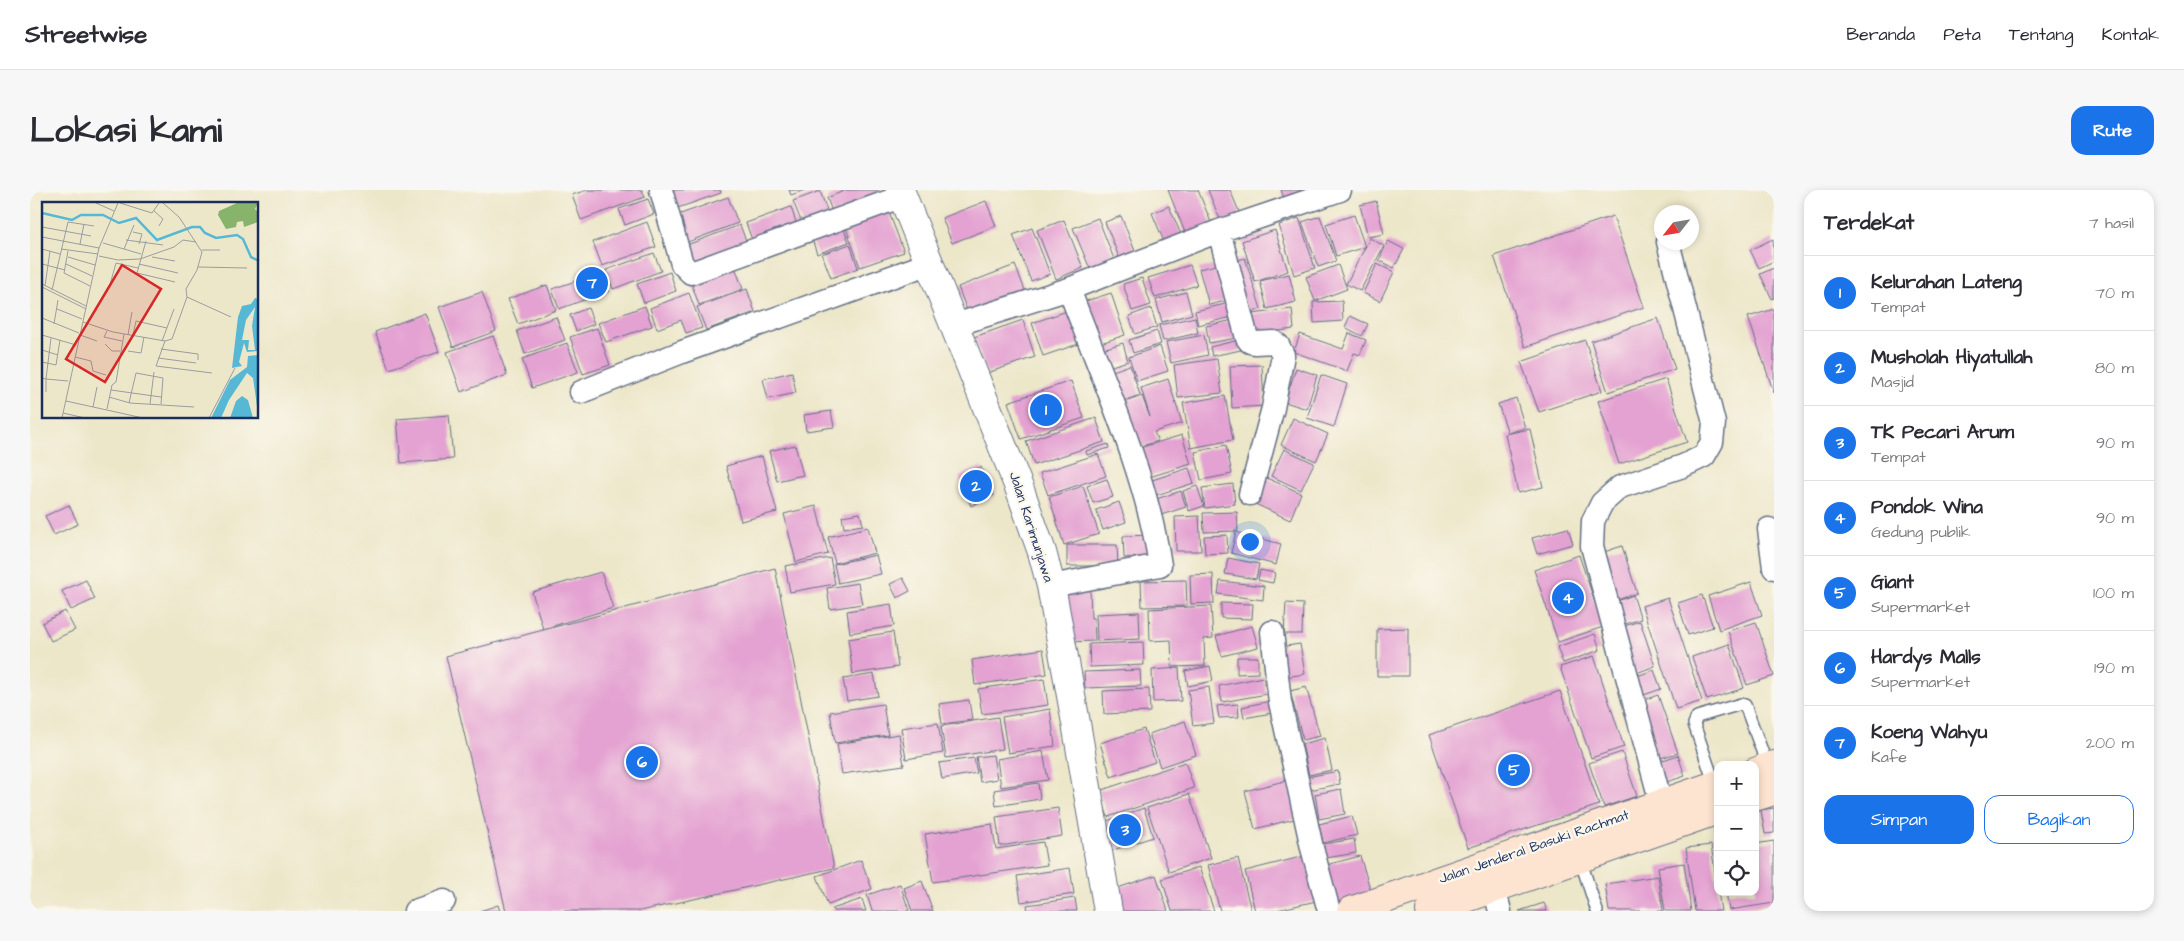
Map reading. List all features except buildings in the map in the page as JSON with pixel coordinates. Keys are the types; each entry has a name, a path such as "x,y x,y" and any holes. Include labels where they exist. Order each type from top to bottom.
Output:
{"main road":[{"path":"1759,791 1769,775"},
{"name":"Jalan Jenderal Basuki Rachmat","path":"1351,911 1661,803 1714,794"},
{"name":"Jalan Jenderal Basuki Rachmat","path":"1430,911 1497,899 1579,857 1714,794"}],"street":[{"path":"661,190 682,264 691,273 902,193"},
{"path":"955,325 1070,289 1219,231 1340,190"},
{"name":"Jalan Karimunjawa","path":"902,193 1020,490 1042,552 1051,586 1108,911"},
{"path":"1219,231 1247,338 1250,342 1255,343 1274,342 1278,345 1283,355 1273,408 1250,494"},
{"path":"1661,803 1592,546 1593,522 1602,503 1620,487 1683,466 1704,456 1712,442 1714,423 1670,250"},
{"path":"582,392 682,352 930,263"},
{"path":"1051,586 1160,565 1156,536 1145,496 1070,289"},
{"path":"1768,529 1774,568"},
{"path":"1272,632 1280,702 1312,848 1329,911"},
{"path":"415,911 444,901"}],"lane":[{"path":"1714,784 1694,724 1696,717 1741,704 1744,705 1769,775"},
{"path":"1579,857 1597,911"}],"place":[{"name":"Koeng Wahyu","path":"592,283"},
{"name":"Kelurahan Lateng","path":"1046,410"},
{"name":"Musholah Hiyatullah","path":"976,486"},
{"name":"Pondok Wina","path":"1568,598"},
{"name":"Hardys Malls","path":"642,762"},
{"name":"Giant","path":"1514,770"},
{"name":"TK Pecari Arum","path":"1125,830"}]}
